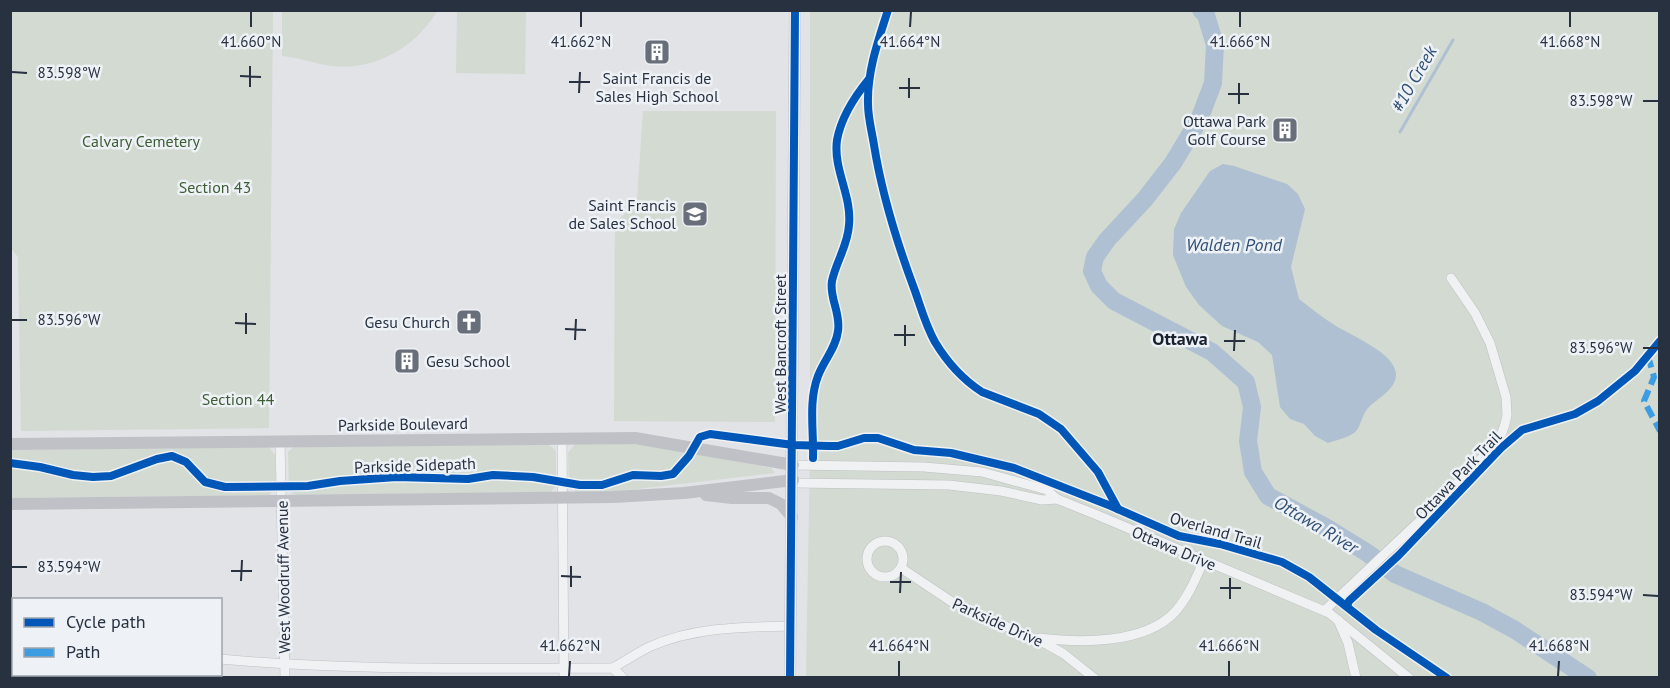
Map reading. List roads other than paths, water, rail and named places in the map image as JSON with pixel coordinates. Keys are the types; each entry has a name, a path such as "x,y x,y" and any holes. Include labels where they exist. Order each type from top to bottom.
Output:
{"street":[{"name":"West Bancroft Street","path":"790,678 795,10"},
{"path":"1324,611 1487,453 1502,433 1507,414 1502,381 1490,343 1475,313 1452,278"},
{"name":"Parkside Boulevard","path":"10,444 635,438 793,465"},
{"path":"562,439 563,673"},
{"name":"West Woodruff Avenue","path":"280,441 285,678"},
{"name":"Ottawa Drive","path":"793,465 924,467 982,472 1047,490 1057,500"},
{"name":"Ottawa Drive","path":"793,482 949,485 1001,491 1042,500 1057,500 1097,514 1324,611 1409,678"},
{"path":"10,504 562,498 684,493 793,482"},
{"path":"684,493 732,498 769,498 781,504 792,517"},
{"path":"1034,637 1062,640 1092,639 1120,637 1149,629 1162,623 1182,603 1204,560"},
{"name":"Parkside Drive","path":"901,568 952,602 1034,637 1065,654 1094,678"},
{"path":"1338,620 1348,643 1356,678"},
{"path":"222,659 284,665 563,673 613,668 650,647 687,635 743,627 791,626"},
{"path":"613,668 623,678"}],"water":[{"name":"Walden Pond","path":"1223,164 1287,184 1298,194 1305,209 1291,267 1299,299 1331,323 1381,352 1394,366 1396,374 1393,384 1368,408 1357,430 1348,436 1328,443 1315,436 1304,424 1290,419 1280,407 1272,355 1258,342 1222,326 1199,305 1186,287 1173,255 1174,229 1181,213 1210,171"}],"waterway":[{"name":"Ottawa River","path":"1201,10 1206,15 1215,45 1213,83 1199,120 1173,163 1095,257 1092,271 1099,286 1114,301 1212,352 1246,382 1252,407 1248,441 1253,472 1268,496 1327,528 1369,554 1395,574 1482,612 1515,630 1588,678"},
{"name":"#10 Creek","path":"1400,132 1453,40"}],"place":[{"name":"Saint Francis de Sales High School","path":"657,52"},
{"name":"Ottawa Park Golf Course","path":"1285,130"},
{"name":"Saint Francis de Sales School","path":"695,214"},
{"name":"Gesu Church","path":"469,322"},
{"name":"Gesu School","path":"407,361"}],"district":[{"name":"Ottawa","path":"1180,339"}],"park label":[{"name":"Calvary Cemetery","path":"141,141"},
{"name":"Section 43","path":"215,187"},
{"name":"Section 44","path":"238,399"}]}
